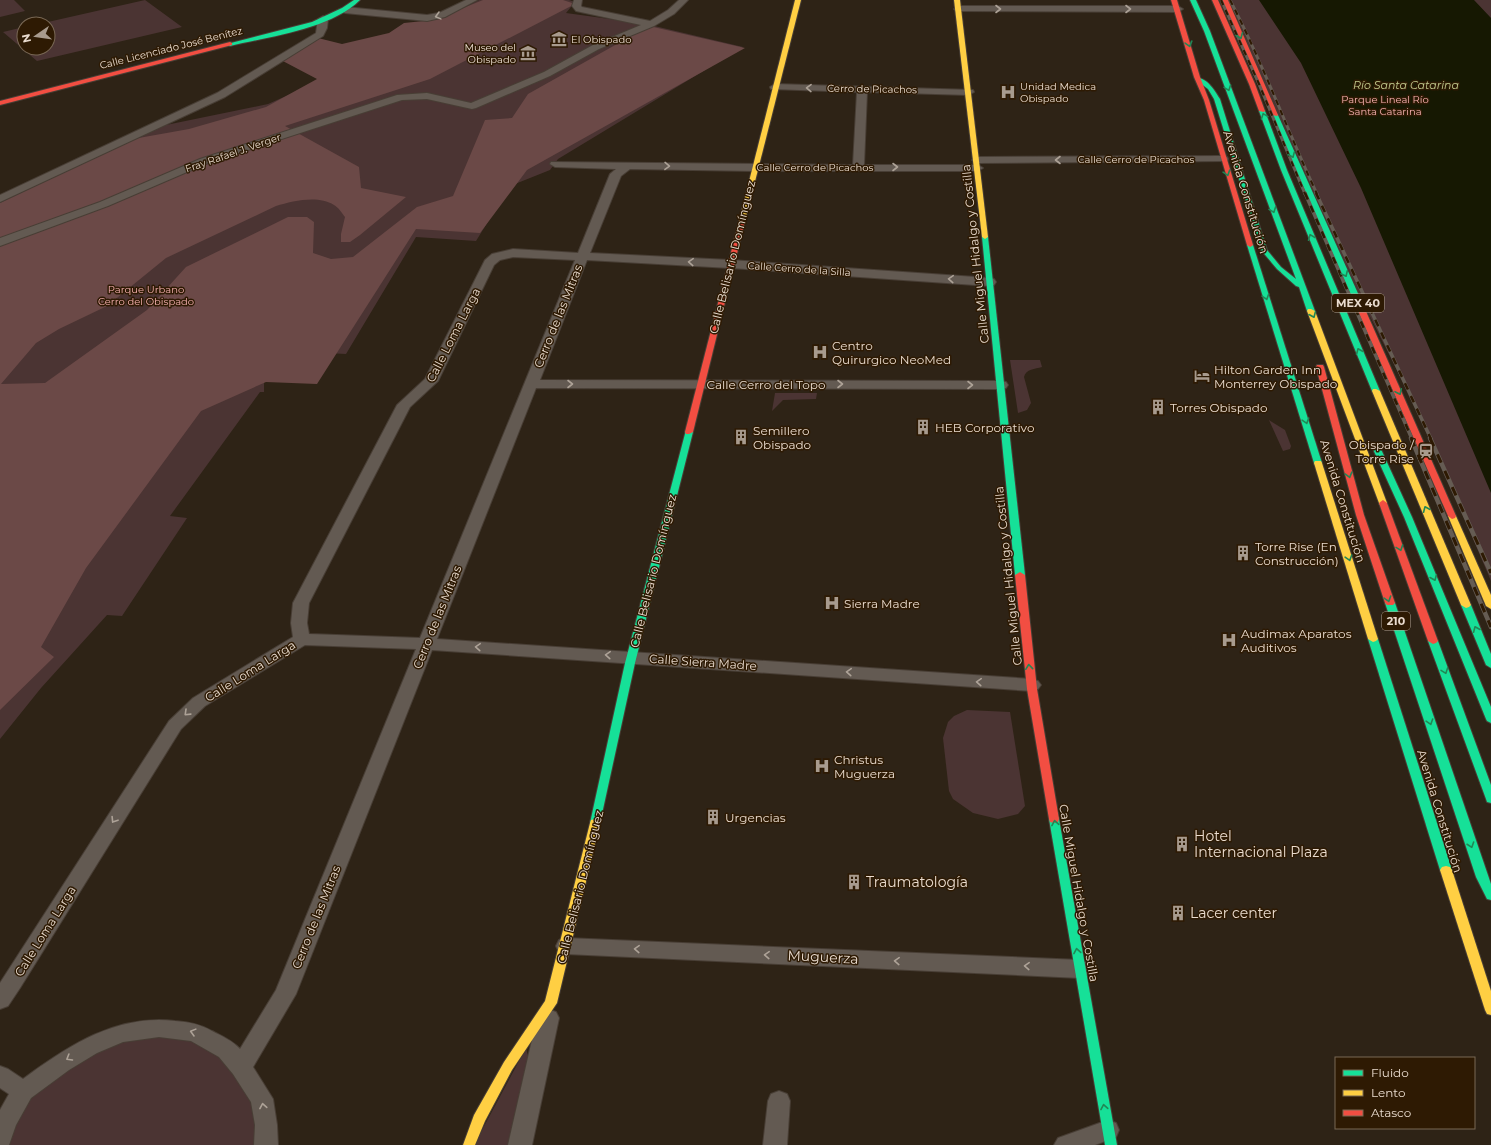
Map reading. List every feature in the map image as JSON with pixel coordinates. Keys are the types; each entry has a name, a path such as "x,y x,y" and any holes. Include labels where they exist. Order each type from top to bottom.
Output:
{"main road":[{"name":"Calle Licenciado José Benítez","path":"0,103 323,19 345,10 357,0"},
{"name":"Calle Belisario Domínguez","path":"551,1003 566,946 632,657 754,168 798,0"},
{"name":"Avenida Constitución","path":"1174,0 1188,41 1198,79 1207,98 1208,109 1223,159 1491,1010"},
{"name":"Avenida Constitución","path":"1193,0 1210,38 1301,287 1353,420 1491,799"},
{"path":"1215,0 1252,84 1284,170 1317,251 1491,665"},
{"name":"MEX 40","path":"1225,0 1312,201 1409,415 1491,606"},
{"name":"Calle Miguel Hidalgo y Costilla","path":"958,5 990,282 1032,685 1109,1137"},
{"path":"1198,79 1210,88 1217,99 1264,250 1279,268 1301,287"},
{"name":"210","path":"1324,343 1320,355 1320,367 1360,515 1475,855 1491,896"},
{"path":"1353,420 1370,439 1386,466 1491,719"},
{"path":"469,1145 479,1119 508,1066 551,1003"}],"street":[{"path":"345,10 427,18 442,15 473,0"},
{"path":"578,4 651,24 671,12 684,0"},
{"path":"958,5 1178,9"},
{"path":"0,198 221,95 320,34 323,19"},
{"name":"Fray Rafael J. Verger","path":"0,242 104,204 204,162 401,98 427,96 472,106 547,74 619,36 651,24"},
{"name":"Cerro de Picachos","path":"775,87 969,92"},
{"path":"858,167 862,89"},
{"name":"Calle Cerro de Picachos","path":"556,164 754,168 1223,159"},
{"name":"Cerro de las Mitras","path":"241,1067 285,994 616,174 628,165"},
{"name":"Calle Cerro de la Silla","path":"513,253 730,264 990,282"},
{"name":"Calle Loma Larga","path":"0,1000 13,982 175,725 199,702 302,639 300,623 301,604 404,405 431,381 489,263 496,257 513,253"},
{"name":"Calle Cerro del Topo","path":"531,384 700,383 1001,385"},
{"name":"Calle Sierra Madre","path":"302,639 426,644 1032,685"},
{"name":"Muguerza","path":"566,946 1080,969"},
{"name":"Calle Belisario Domínguez","path":"520,1145 551,1003"},
{"path":"0,1140 5,1122 23,1091 61,1063 89,1046 121,1033 159,1028 195,1032 227,1050 241,1067 262,1098 266,1125 266,1145"},
{"path":"0,1076 23,1091"},
{"path":"775,1145 779,1101"},
{"path":"1066,1145 1109,1137"}],"green space":[{"path":"0,0 14,0 25,11 0,17"},
{"path":"145,0 182,27 37,61 31,56 56,56 56,20"},
{"name":"Parque Urbano Cerro del Obispado","path":"479,0 569,0 575,2 566,13 646,24 743,47 558,159 550,170 510,186 476,241 416,237 346,354 307,352 264,381 264,392 260,392 170,516 187,518 122,616 107,615 41,688 0,739 0,201 166,125 268,104 311,85"},
{"name":"Río Santa Catarina","path":"1226,0 1491,0 1491,581 1423,422 1322,221"},
{"path":"16,29 16,43 3,32"},
{"path":"1010,360 1040,360 1042,367 1031,370 1025,374 1024,377 1031,403 1027,410 1018,413"},
{"path":"775,393 817,393 816,399 783,400 772,411"},
{"path":"1269,420 1285,430 1291,446 1290,449 1283,451"},
{"path":"967,710 1010,712 1025,806 1018,814 998,819 973,813 953,799 949,791 943,738 948,722 954,716"},
{"path":"195,1032 241,1067 266,1145 0,1145 23,1091 89,1046"},
{"path":"526,1048 531,1068 508,1145 474,1145"}],"shaded area":[{"name":"Parque Urbano Cerro del Obispado","path":"483,0 563,0 575,4 430,79 285,126 359,167 361,188 406,197 360,235 350,242 341,242 341,234 345,217 337,207 328,202 321,200 305,200 276,206 166,258 107,306 59,329 36,343 1,384 45,383 147,310 186,267 288,217 307,217 314,222 313,253 331,259 353,257 417,207 453,196 485,120 512,118 528,94 649,26 745,48 527,170 480,233 416,229 317,384 266,382 201,411 86,568 41,647 54,657 0,710 0,203 133,139 189,129 266,107 317,79 279,59 318,38 342,44 389,33 404,23 433,20"}],"water":[{"name":"Río Santa Catarina","path":"1259,0 1474,0 1491,18 1491,493 1361,188 1301,63"}],"railway":[{"path":"1221,0 1259,84 1305,194"},
{"path":"1230,0 1264,72 1317,194"},
{"path":"1305,193 1412,439"},
{"path":"1316,193 1431,439"},
{"path":"1411,438 1491,627"},
{"path":"1430,438 1491,573"}],"traffic: fast":[{"path":"230,44 280,33 314,23 344,9 357,0"},
{"path":"1193,0 1207,31 1311,311"},
{"path":"1198,79 1210,88 1217,99 1264,250 1279,268 1298,285"},
{"path":"1262,111 1284,170 1376,391"},
{"path":"1275,115 1361,309"},
{"path":"985,237 1020,575"},
{"path":"1250,245 1318,463"},
{"path":"595,823 630,663 689,432"},
{"path":"1376,447 1408,517 1491,719"},
{"path":"1390,603 1482,877 1491,896"},
{"path":"1466,605 1491,665"},
{"path":"1373,639 1446,870"},
{"path":"1433,641 1491,799"},
{"path":"1054,819 1111,1145"}],"traffic: slow":[{"path":"742,221 798,0"},
{"path":"957,0 985,237"},
{"path":"1311,311 1383,503"},
{"path":"1376,391 1466,605"},
{"path":"1318,463 1373,639"},
{"path":"1452,516 1491,606"},
{"path":"469,1145 479,1119 508,1066 551,1003 595,823"},
{"path":"1446,870 1491,1010"}],"traffic: jam":[{"path":"1174,0 1250,245"},
{"path":"1215,0 1252,84 1262,111"},
{"path":"1225,0 1275,115"},
{"path":"0,103 230,44"},
{"path":"689,432 742,221"},
{"path":"1361,309 1452,516"},
{"path":"1320,367 1360,515 1390,603"},
{"path":"1383,503 1433,641"},
{"path":"1020,575 1032,689 1054,819"}],"place":[{"name":"El Obispado","path":"559,39"},
{"name":"Museo del Obispado","path":"528,53"},
{"name":"Unidad Medica Obispado","path":"1008,92"},
{"name":"Centro Quirurgico NeoMed","path":"820,352"},
{"name":"Hilton Garden Inn Monterrey Obispado","path":"1202,376"},
{"name":"Torres Obispado","path":"1158,407"},
{"name":"HEB Corporativo","path":"923,427"},
{"name":"Semillero Obispado","path":"741,437"},
{"name":"Obispado / Torre Rise","path":"1426,451"},
{"name":"Torre Rise (En Construcción)","path":"1243,553"},
{"name":"Sierra Madre","path":"832,603"},
{"name":"Audimax Aparatos Auditivos","path":"1229,640"},
{"name":"Christus Muguerza","path":"822,766"},
{"name":"Urgencias","path":"713,817"},
{"name":"Hotel Internacional Plaza","path":"1182,844"},
{"name":"Traumatología","path":"854,882"},
{"name":"Lacer center","path":"1178,913"}],"park label":[{"name":"Parque Lineal Río Santa Catarina","path":"1385,104"}]}
